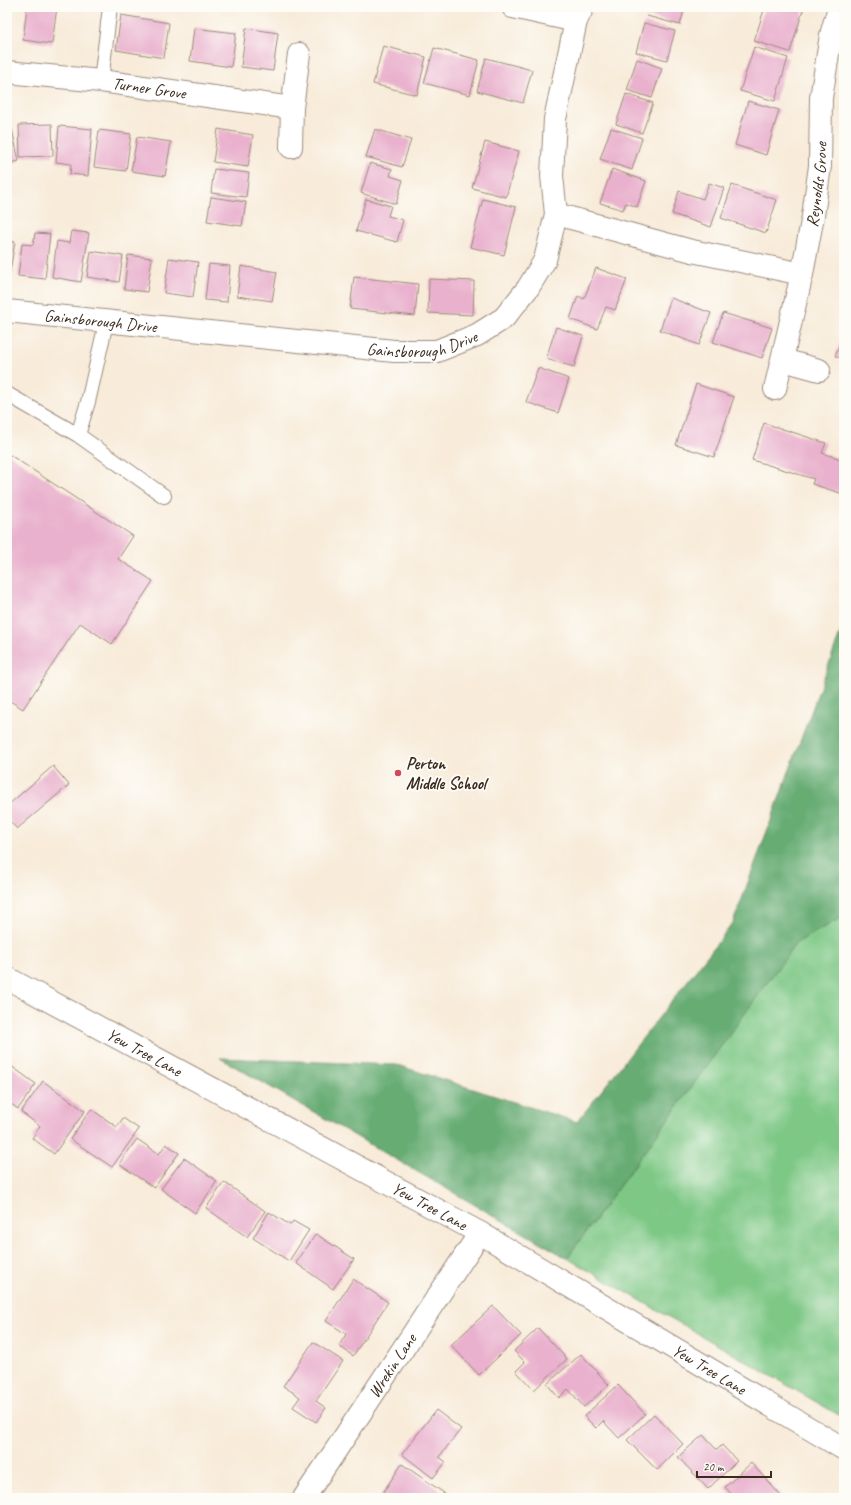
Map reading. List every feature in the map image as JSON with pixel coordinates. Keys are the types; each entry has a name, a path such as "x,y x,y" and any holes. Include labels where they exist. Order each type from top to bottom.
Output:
{"street":[{"path":"513,7 580,14"},
{"name":"Reynolds Grove","path":"775,390 802,274 820,166 822,98 831,35 839,7"},
{"name":"Gainsborough Drive","path":"7,311 106,323 394,351 437,351 477,336 504,318 528,288 545,260 556,214 552,176 555,119 580,14"},
{"path":"291,147 292,108 299,54"},
{"name":"Turner Grove","path":"7,72 101,81 292,108"},
{"path":"556,214 692,251 802,274"},
{"path":"783,360 819,370"},
{"name":"Yew Tree Lane","path":"7,978 480,1233 844,1449"},
{"name":"Wrekin Lane","path":"304,1498 480,1233"}],"lane":[{"path":"101,81 110,7"},
{"path":"78,435 88,402 106,323"},
{"path":"7,394 78,435 164,496"}],"green space":[{"path":"844,623 844,916 796,943 567,1258 220,1058 397,1065 577,1122 733,923"},
{"path":"844,916 844,1418 567,1258 796,943"}],"building":[{"path":"27,7 57,7 52,44 23,40"},
{"path":"649,7 685,7 680,25 647,16"},
{"path":"765,7 804,7 790,52 754,41"},
{"path":"121,15 169,23 164,58 116,50"},
{"path":"644,23 675,31 667,60 636,52"},
{"path":"194,28 236,33 231,67 190,61"},
{"path":"246,28 278,33 273,71 241,67"},
{"path":"383,46 426,57 417,95 373,84"},
{"path":"754,47 788,58 775,101 740,91"},
{"path":"434,48 479,60 470,95 424,83"},
{"path":"486,58 532,70 523,103 477,91"},
{"path":"637,59 662,68 652,98 627,90"},
{"path":"626,94 653,103 642,133 616,124"},
{"path":"748,101 779,110 766,155 735,145"},
{"path":"52,124 53,156 20,157 19,125"},
{"path":"11,125 19,161 7,164 7,126"},
{"path":"59,126 92,129 88,176 70,174 71,164 56,162"},
{"path":"611,128 642,138 632,170 600,159"},
{"path":"218,129 253,135 248,167 213,162"},
{"path":"375,129 411,140 402,167 366,157"},
{"path":"99,130 131,134 126,171 94,167"},
{"path":"137,137 171,142 165,176 131,171"},
{"path":"485,142 519,151 506,197 472,188"},
{"path":"370,163 392,169 390,176 403,180 396,204 361,193"},
{"path":"214,169 249,173 246,197 211,193"},
{"path":"612,169 646,181 637,207 626,203 623,210 600,203"},
{"path":"709,183 724,188 711,227 672,214 679,191 703,199"},
{"path":"732,185 777,200 766,233 721,218"},
{"path":"211,197 246,202 242,226 207,221"},
{"path":"366,199 391,206 388,216 403,220 397,242 356,231"},
{"path":"483,199 516,207 504,255 470,247"},
{"path":"71,231 89,233 81,282 52,277 57,241 69,243"},
{"path":"35,233 50,234 45,279 18,276 22,244 33,245"},
{"path":"7,241 15,242 9,277 7,277"},
{"path":"91,251 123,256 119,282 87,277"},
{"path":"128,255 152,258 147,292 124,289"},
{"path":"169,258 198,262 193,297 164,293"},
{"path":"209,264 230,266 227,302 205,300"},
{"path":"241,266 277,272 272,301 237,296"},
{"path":"596,268 627,279 615,310 606,307 597,329 570,319 578,296 584,299"},
{"path":"354,277 418,284 415,316 350,309"},
{"path":"429,279 474,281 473,315 428,313"},
{"path":"671,298 711,313 699,345 660,330"},
{"path":"723,313 772,328 762,358 713,342"},
{"path":"556,327 583,336 574,367 546,359"},
{"path":"843,335 844,336 844,359 835,356"},
{"path":"538,368 569,379 558,413 526,402"},
{"path":"696,384 734,397 714,457 676,445"},
{"path":"764,423 826,443 822,453 844,460 844,502 841,501 843,494 812,484 814,479 752,460"},
{"path":"7,453 133,536 118,559 153,581 112,644 80,623 23,709 7,699"},
{"path":"53,766 69,785 17,829 7,818 7,806"},
{"path":"7,1063 36,1084 18,1109 7,1101"},
{"path":"43,1081 85,1111 54,1154 32,1138 40,1126 21,1112"},
{"path":"91,1109 117,1127 123,1118 139,1129 112,1167 70,1139"},
{"path":"137,1139 159,1154 166,1144 179,1153 154,1188 119,1164"},
{"path":"184,1158 217,1181 195,1213 161,1189"},
{"path":"224,1182 265,1211 247,1237 206,1208"},
{"path":"269,1212 290,1225 293,1221 309,1230 289,1261 253,1238"},
{"path":"316,1234 354,1259 333,1289 296,1263"},
{"path":"353,1279 388,1302 353,1356 339,1346 346,1334 326,1321"},
{"path":"493,1306 521,1335 479,1375 451,1345"},
{"path":"538,1328 567,1359 534,1390 516,1371 525,1362 514,1351"},
{"path":"313,1342 343,1361 316,1401 326,1408 316,1422 293,1407 300,1397 283,1386"},
{"path":"581,1354 609,1385 584,1407 568,1389 559,1398 547,1384"},
{"path":"618,1385 645,1414 619,1438 603,1421 596,1428 584,1416"},
{"path":"436,1410 461,1429 439,1457 446,1462 433,1478 402,1454"},
{"path":"654,1414 683,1444 657,1470 627,1440"},
{"path":"703,1435 717,1450 722,1445 737,1461 708,1489 678,1457"},
{"path":"751,1463 783,1498 735,1498 725,1487"},
{"path":"402,1464 444,1493 440,1498 379,1498"}],"place":[{"name":"Perton Middle School","path":"398,773"}]}
